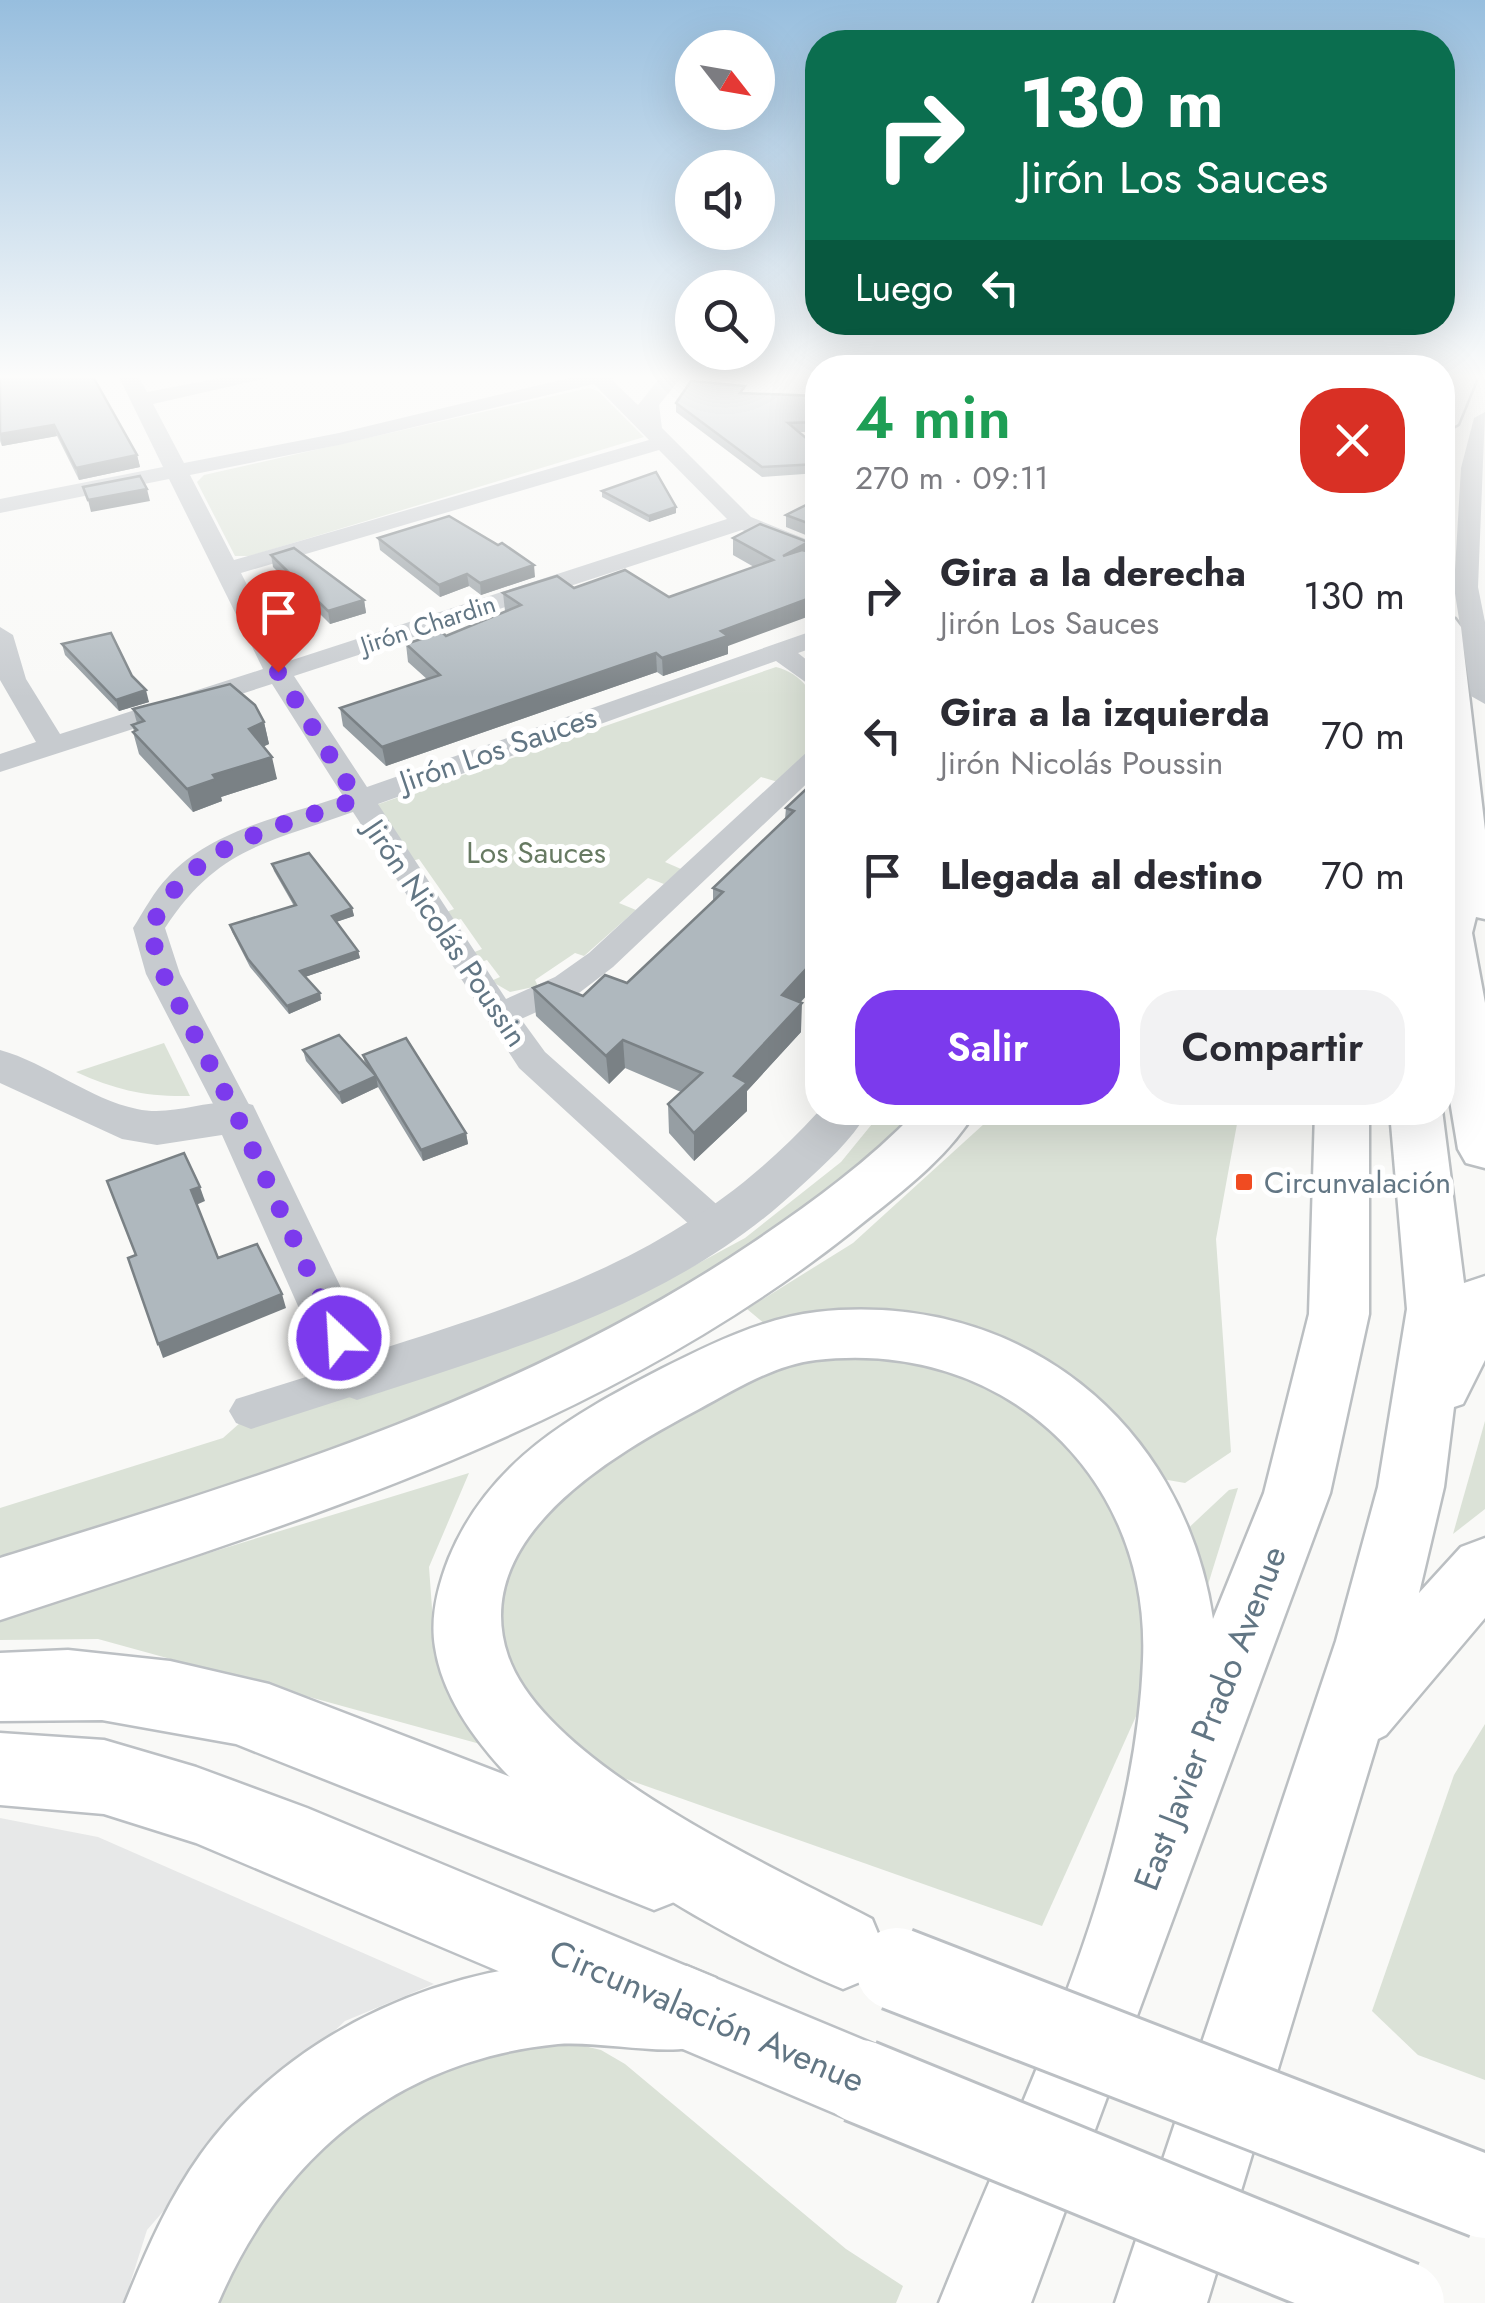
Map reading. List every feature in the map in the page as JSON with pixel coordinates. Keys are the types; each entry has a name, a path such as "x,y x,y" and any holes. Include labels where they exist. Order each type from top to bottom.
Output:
{"main road":[{"path":"1455,711 1478,860 1455,908"},
{"path":"1455,973 1485,1149"},
{"path":"0,1588 340,1480 474,1427 575,1380 762,1270 867,1190 934,1125"},
{"name":"East Javier Prado Avenue","path":"985,2303 1297,1493 1339,1314 1342,1125"},
{"path":"1161,2303 1394,1560 1424,1420 1437,1309 1418,1125"},
{"path":"1424,1420 1485,1299"},
{"path":"870,1959 661,1845 562,1780 514,1732 486,1691 472,1656 468,1615 491,1535 508,1508 549,1467 731,1362 816,1336 866,1334 923,1340 1004,1368 1078,1414 1101,1434 1140,1487 1169,1558 1178,1663 1143,1892"},
{"path":"1344,1728 1485,1568"},
{"path":"0,1687 134,1688 269,1719 870,1959 1485,2197"},
{"name":"Circunvalación Avenue","path":"0,1769 104,1778 196,1805 1403,2303"},
{"path":"171,2303 202,2234 247,2163 302,2105 368,2061 429,2032 516,2009 586,2003 687,2007"}],"street":[{"path":"0,506 120,482"},
{"name":"Jirón Nicolás Poussin","path":"184,482 278,672 357,799 532,1060 717,1227"},
{"path":"226,570 505,482"},
{"path":"704,482 743,522 805,548"},
{"path":"1472,482 1485,696"},
{"name":"Jirón Chardin","path":"0,763 743,522"},
{"path":"0,635 13,679 53,746"},
{"name":"Jirón Los Sauces","path":"357,1378 237,1116 163,974 149,928 178,884 202,863 233,846 805,642"},
{"path":"780,651 805,671"},
{"path":"502,1014 568,986 601,960 805,769"},
{"path":"0,1065 122,1123 157,1129 237,1116"},
{"path":"251,1412 566,1310 640,1276 717,1227 831,1125"}],"shaded area":[{"path":"0,1818 98,1837 434,1984 345,2021 258,2102 147,2230 124,2303 0,2303"}],"green space":[{"path":"197,482 493,482 250,556 235,556"},
{"name":"Los Sauces","path":"776,667 805,684 803,757 778,782 761,777 665,862 681,869 664,884 648,878 619,903 636,910 584,956 575,953 535,980 538,986 510,992 491,981 500,977 487,960 478,963 472,953 482,949 461,919 450,922 444,913 454,909 419,859 409,862 376,805"},
{"path":"164,1043 190,1096 132,1091 76,1072"},
{"path":"871,1125 902,1125 872,1158 753,1253 596,1351 257,1483 0,1561 0,1508 223,1438 241,1422 651,1289 745,1238 841,1162"},
{"path":"983,1125 1237,1125 1216,1239 1231,1452 1185,1483 1162,1479 1033,1364 765,1324 747,1309 853,1243"},
{"path":"832,1354 923,1362 985,1383 1071,1440 1148,1572 1150,1685 1042,1926 578,1762 499,1653 500,1583 540,1502 766,1366"},
{"path":"1485,1421 1485,1509 1453,1534"},
{"path":"469,1473 429,1567 436,1663 491,1747 98,1639 0,1640 0,1617"},
{"path":"1238,1488 1206,1591 1181,1535 1229,1490"},
{"path":"1485,1724 1485,2080 1418,2055 1372,2011 1454,1775"},
{"path":"560,2040 601,2050 625,2064 846,2249 903,2286 896,2303 197,2303 233,2233 393,2071"}],"building":[{"path":"143,482 147,489 88,500 83,487"},
{"path":"626,482 662,482 676,507 649,516 602,491"},
{"path":"805,506 805,522 786,515"},
{"path":"449,516 498,545 502,543 534,565 480,583 467,574 439,585 378,538"},
{"path":"760,524 805,541 783,556 805,551 805,600 721,631 728,636 662,658 656,653 382,747 340,708 440,675 406,644 442,632 446,636 521,605 503,593 557,576 574,588 625,570 669,597 773,560 733,538"},
{"path":"294,548 364,600 328,611 271,555"},
{"path":"111,633 132,676 146,690 116,700 62,644"},
{"path":"230,684 255,705 264,722 249,729 272,757 213,775 216,779 187,789 133,732 137,730 132,725 144,721 133,709"},
{"path":"805,790 805,970 782,995 802,1003 734,1076 747,1083 694,1133 668,1104 702,1073 623,1040 606,1056 533,988 548,982 583,996 605,975 627,983 723,892 713,888 794,811 786,808"},
{"path":"309,853 352,908 332,916 358,951 300,971 320,993 287,1006 248,959 230,925 296,905 272,864"},
{"path":"339,1035 376,1076 339,1093 303,1050"},
{"path":"406,1038 466,1133 421,1150 363,1055"},
{"path":"184,1153 200,1187 191,1190 218,1258 257,1244 282,1294 158,1344 128,1258 136,1255 107,1181"}],"place":[{"name":"Circunvalación","path":"1244,1182"}],"route":[{"path":"278,672 357,799 233,846 202,863 178,884 149,928 163,974 237,1116 339,1338"}]}
